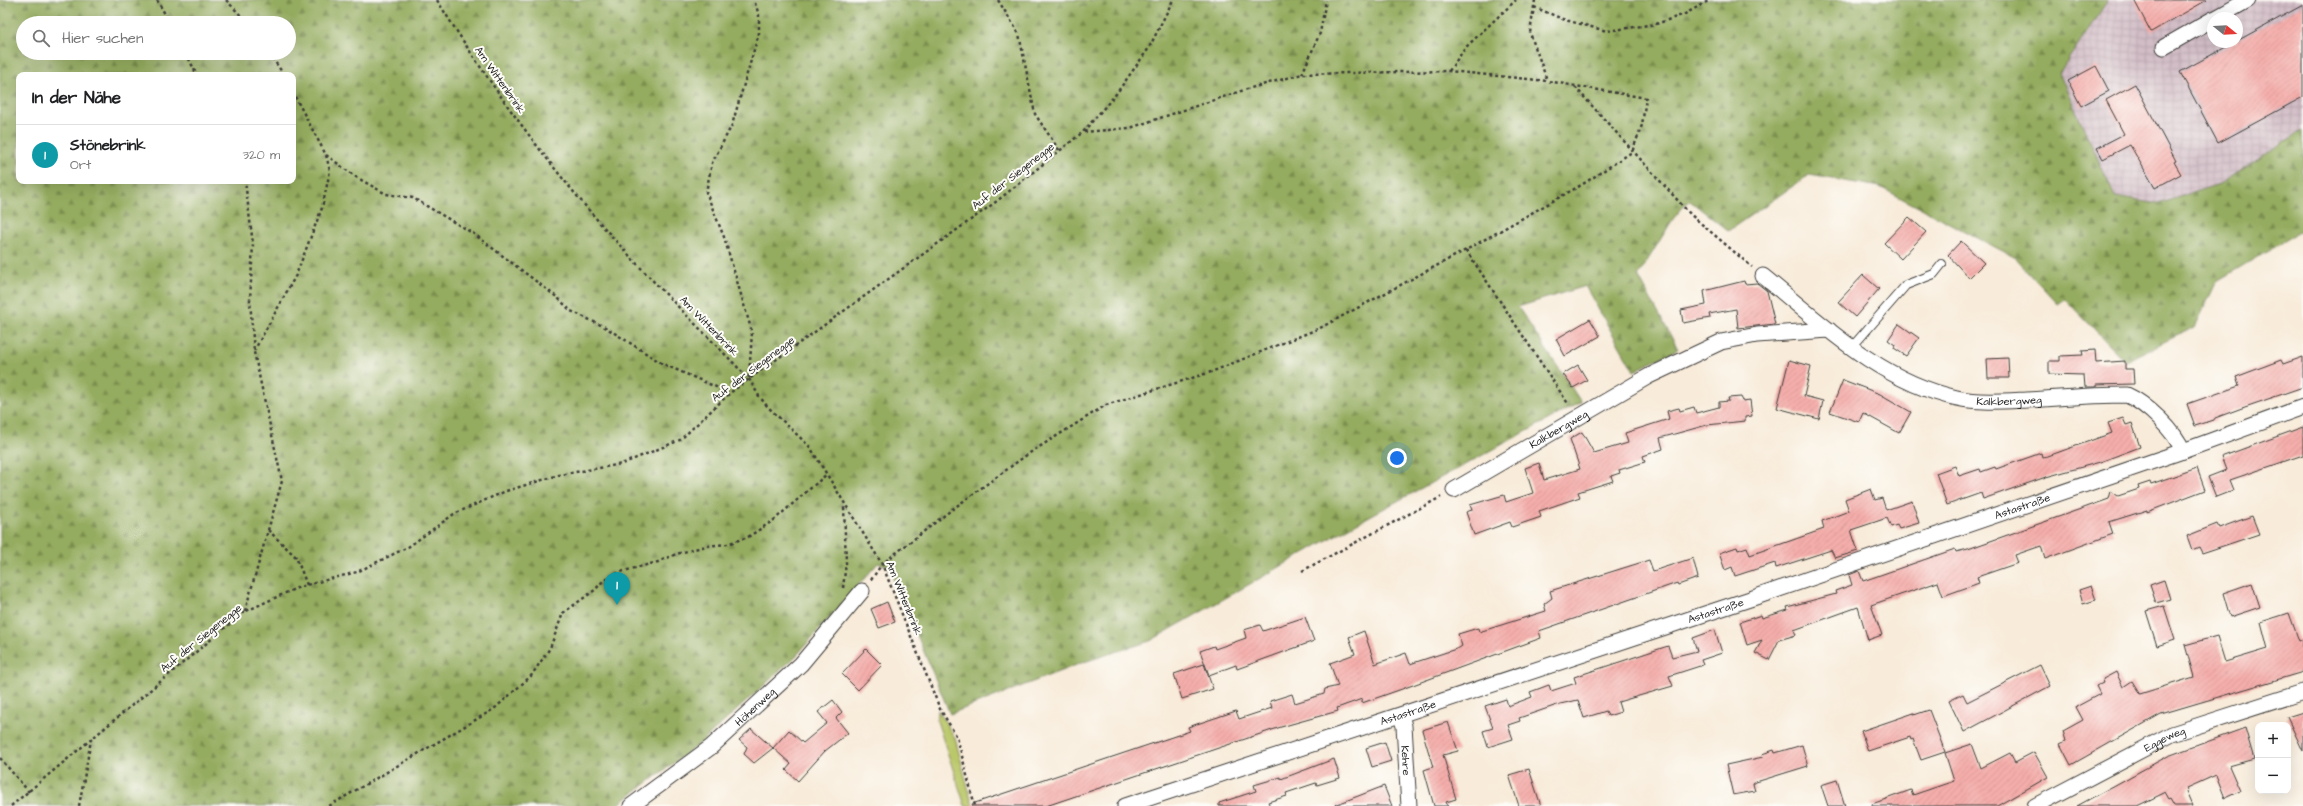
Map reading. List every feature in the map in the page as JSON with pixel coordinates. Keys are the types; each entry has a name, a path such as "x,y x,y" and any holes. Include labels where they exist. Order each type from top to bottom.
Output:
{"street":[{"path":"2227,12 2248,0"},
{"path":"2164,47 2207,23"},
{"name":"Kalkbergweg","path":"1763,276 1828,330 1879,366 1913,384 1958,398 2001,401 2127,395 2140,401 2179,440 2183,451"},
{"name":"Kalkbergweg","path":"1454,490 1648,376 1721,342 1757,335 1828,330"},
{"name":"Astastraße","path":"1125,806 1257,761 1401,716 2183,451 2303,407"},
{"name":"Höhenweg","path":"632,806 711,747 801,664 862,591"},
{"name":"Eggeweg","path":"2035,806 2172,734 2303,692"},
{"name":"Kehre","path":"1401,716 1404,726 1409,806"}],"lane":[{"path":"1852,347 1906,285 1934,274 1942,264"}],"path":[{"path":"158,0 166,16"},
{"path":"226,0 241,16"},
{"name":"Am Wittenbrink","path":"437,0 486,77 525,130 603,226 749,379 759,396 768,406 810,446 844,505 882,564 940,709 957,737 968,773 975,806"},
{"path":"749,379 752,332 724,237 706,192 712,163 732,125 759,33 759,15 754,0"},
{"path":"998,0 1019,34 1035,114 1059,150"},
{"name":"Auf der Siegenegge","path":"11,806 244,612 307,585 357,572 408,547 454,514 506,491 559,475 622,464 680,440 730,393 997,201 1059,150 1084,132 1116,94 1149,48 1173,0"},
{"path":"1302,74 1320,33 1326,0"},
{"path":"1449,72 1466,47 1516,0"},
{"path":"1535,0 1530,33 1547,81"},
{"path":"1534,7 1566,20 1607,31 1656,24 1685,14 1710,0"},
{"path":"190,60 196,72"},
{"path":"274,60 282,72"},
{"path":"882,564 1028,454 1106,405 1211,372 1320,328 1466,250 1583,184 1632,152 1642,125 1646,98 1547,81 1449,72 1302,74 1246,89 1130,128 1084,132"},
{"path":"1574,86 1632,152 1691,215 1763,276"},
{"path":"254,352 296,275 322,208 330,171 326,156 296,99"},
{"path":"326,156 356,177 386,194 413,198 474,234 558,298 571,311 605,327 663,364 730,393"},
{"path":"244,612 282,481 254,352 250,300 253,244 245,184"},
{"path":"1466,250 1577,418"},
{"path":"329,806 494,709 531,676 550,648 563,613 595,590 603,581 620,572 658,562 676,554 706,546 727,544 748,537 774,520 827,474"},
{"path":"1302,570 1454,490"},
{"path":"842,591 846,563 844,505"},
{"path":"268,530 296,557 307,585"},
{"path":"79,806 91,740"},
{"path":"0,758 29,792"}],"shaded area":[{"path":"2108,0 2303,0 2303,130 2222,183 2158,204 2115,197 2059,73"}],"green space":[{"path":"0,0 2108,0 2059,73 2115,197 2158,204 2222,183 2303,130 2303,230 2217,281 2195,327 2125,361 2065,299 2058,304 2014,257 1880,187 1809,175 1728,231 1689,200 1673,219 1638,276 1678,349 1634,371 1585,286 1518,307 1581,402 1357,523 1150,641 1084,662 950,714 888,566 878,563 796,656 703,741 616,806 0,806"},
{"path":"938,710 955,738 973,806 965,806 937,721"}],"building":[{"path":"2134,0 2207,0 2151,32"},
{"path":"2303,5 2303,97 2218,143 2180,72 2224,48 2243,48 2243,38"},
{"path":"2096,66 2109,91 2081,106 2068,81"},
{"path":"2135,84 2176,161 2174,162 2181,174 2155,188 2130,145 2103,159 2097,148 2124,134 2106,100"},
{"path":"1909,217 1926,232 1901,259 1884,243"},
{"path":"1961,241 1984,263 1969,278 1948,255"},
{"path":"1863,275 1879,289 1855,317 1838,302"},
{"path":"1744,281 1745,284 1757,283 1767,291 1775,324 1738,328 1736,309 1709,314 1710,318 1683,323 1681,310 1706,305 1704,291"},
{"path":"1590,319 1600,336 1565,356 1556,339"},
{"path":"1899,324 1919,338 1906,356 1894,348 1895,345 1888,340"},
{"path":"2095,350 2096,363 2125,361 2125,369 2133,369 2134,384 2096,385 2096,387 2085,387 2084,375 2049,374 2049,361 2060,361 2060,356 2083,355 2082,351"},
{"path":"2303,357 2303,387 2195,426 2187,404 2239,386 2236,377 2281,360 2283,364"},
{"path":"2008,358 2009,378 1988,378 1987,359"},
{"path":"1789,360 1811,366 1804,396 1823,401 1819,419 1777,408"},
{"path":"1578,365 1587,380 1573,388 1563,374"},
{"path":"1843,380 1880,394 1911,412 1899,433 1863,413 1859,422 1830,412"},
{"path":"1741,397 1743,401 1750,400 1752,416 1745,417 1745,421 1707,425 1660,438 1663,449 1643,456 1645,462 1619,470 1620,473 1611,476 1613,481 1578,492 1580,497 1539,511 1541,517 1512,527 1510,522 1474,535 1466,512 1472,510 1470,505 1504,495 1506,502 1533,493 1525,468 1539,463 1544,480 1580,469 1570,439 1582,432 1594,453 1628,443 1625,433 1669,419 1667,411 1679,408 1680,411 1694,407 1696,413 1719,407 1719,402 1729,401 1728,398"},
{"path":"2123,418 2126,425 2132,423 2140,447 2100,462 2046,477 1983,499 1981,493 1947,505 1936,473 1955,466 1959,476 1980,469 1981,472 1995,467 1996,469 2041,453 2042,457 2048,456 2112,433 2108,423"},
{"path":"2303,427 2303,455 2230,480 2234,490 2216,497 2208,477 2226,470 2221,457"},
{"path":"2197,468 2205,490 2147,512 2147,510 2109,522 2113,534 2045,559 2041,546 2015,555 2018,563 1977,577 1979,583 1943,596 1938,582 1871,605 1882,635 1868,640 1858,607 1794,630 1796,635 1779,640 1769,660 1755,653 1762,640 1747,645 1740,622 1761,615 1762,618 1788,610 1787,607 1836,594 1835,591 1852,585 1849,575 1859,571 1863,581 1955,549 1956,552 1968,549 2109,499 2111,491 2118,496 2139,489 2138,486 2150,482 2151,484"},
{"path":"1871,489 1875,500 1882,498 1886,510 1912,501 1919,523 1899,529 1897,525 1891,527 1887,518 1851,530 1858,551 1835,558 1831,550 1776,568 1775,563 1735,576 1732,567 1725,570 1719,553 1737,547 1738,550 1747,547 1750,555 1824,529 1822,521 1849,511 1845,499"},
{"path":"2252,516 2259,534 2202,553 2199,547 2192,550 2187,536 2217,524 2219,528"},
{"path":"1693,558 1698,578 1678,585 1677,583 1539,631 1541,638 1362,703 1362,699 1337,708 1338,711 1281,727 1046,806 973,806 972,804 1190,731 1188,727 1236,711 1239,719 1272,708 1270,701 1292,694 1295,703 1324,694 1325,689 1338,686 1330,663 1355,654 1349,637 1364,631 1375,664 1406,653 1410,664 1459,648 1462,646 1458,634 1478,628 1479,632 1546,611 1544,604 1552,598 1550,591 1649,560 1653,571"},
{"path":"2164,580 2170,599 2156,603 2150,585"},
{"path":"2252,583 2260,607 2230,617 2223,593"},
{"path":"2091,586 2096,600 2083,604 2079,590"},
{"path":"887,602 895,622 879,628 871,609"},
{"path":"2164,606 2175,640 2157,646 2146,611"},
{"path":"2289,613 2299,641 2303,639 2303,672 2161,714 2071,765 2060,744 2066,741 2063,731 2083,720 2076,707 2100,694 2096,686 2104,682 2103,679 2116,672 2123,687 2132,681 2140,694 2194,677 2185,645 2217,636 2225,662 2268,649 2261,622"},
{"path":"1305,617 1314,641 1237,669 1236,665 1209,675 1200,651 1214,646 1215,649 1246,638 1244,630 1260,625 1263,631"},
{"path":"1715,630 1722,653 1701,660 1703,665 1669,676 1673,686 1618,702 1621,712 1608,716 1606,711 1584,718 1578,700 1560,704 1519,718 1520,721 1508,725 1513,739 1488,747 1483,731 1493,728 1485,706 1506,699 1508,706 1532,697 1530,692 1549,685 1551,691 1576,683 1574,677 1668,646 1672,657 1697,651 1693,638"},
{"path":"866,649 882,665 858,690 842,674"},
{"path":"1204,664 1213,689 1182,699 1174,674"},
{"path":"2040,665 2050,686 1964,732 1949,701 1963,694 1967,702"},
{"path":"833,700 842,712 836,718 848,733 825,751 798,781 786,770 791,764 773,748 789,730 803,743 827,723 818,712"},
{"path":"1929,710 1945,752 1921,760 1913,739 1911,740 1910,737 1868,751 1861,731 1914,713 1914,715"},
{"path":"2303,712 2303,751 2291,726 2291,722 2289,722 2287,717"},
{"path":"1448,722 1458,751 1443,755 1456,799 1446,802 1448,806 1434,806 1424,770 1433,767 1422,730"},
{"path":"2245,728 2254,759 2229,766 2240,791 2225,798 2216,775 2187,788 2188,790 2186,792 2192,806 2174,806 2164,793 2137,806 2077,806 2168,756"},
{"path":"751,729 773,748 754,763 744,754 747,747 739,740"},
{"path":"1385,742 1391,761 1372,767 1366,748"},
{"path":"1972,744 1981,768 2010,753 2015,762 2034,752 2048,777 1997,806 1872,806 1872,804 1911,790 1913,795 1954,781 1945,753"},
{"path":"1802,745 1808,766 1756,782 1753,784 1755,791 1733,795 1726,765 1763,757 1762,754 1774,750 1775,753"},
{"path":"1334,759 1340,778 1317,785 1316,783 1286,793 1287,796 1268,802 1270,806 1219,806 1219,803 1256,791 1254,785 1281,777 1281,779"},
{"path":"1529,769 1541,806 1519,806 1509,775"},
{"path":"1837,780 1845,806 1828,806 1821,785"},
{"path":"1384,786 1392,806 1335,806 1335,805"}],"place":[{"name":"Stönebrink","path":"617,605"}]}
